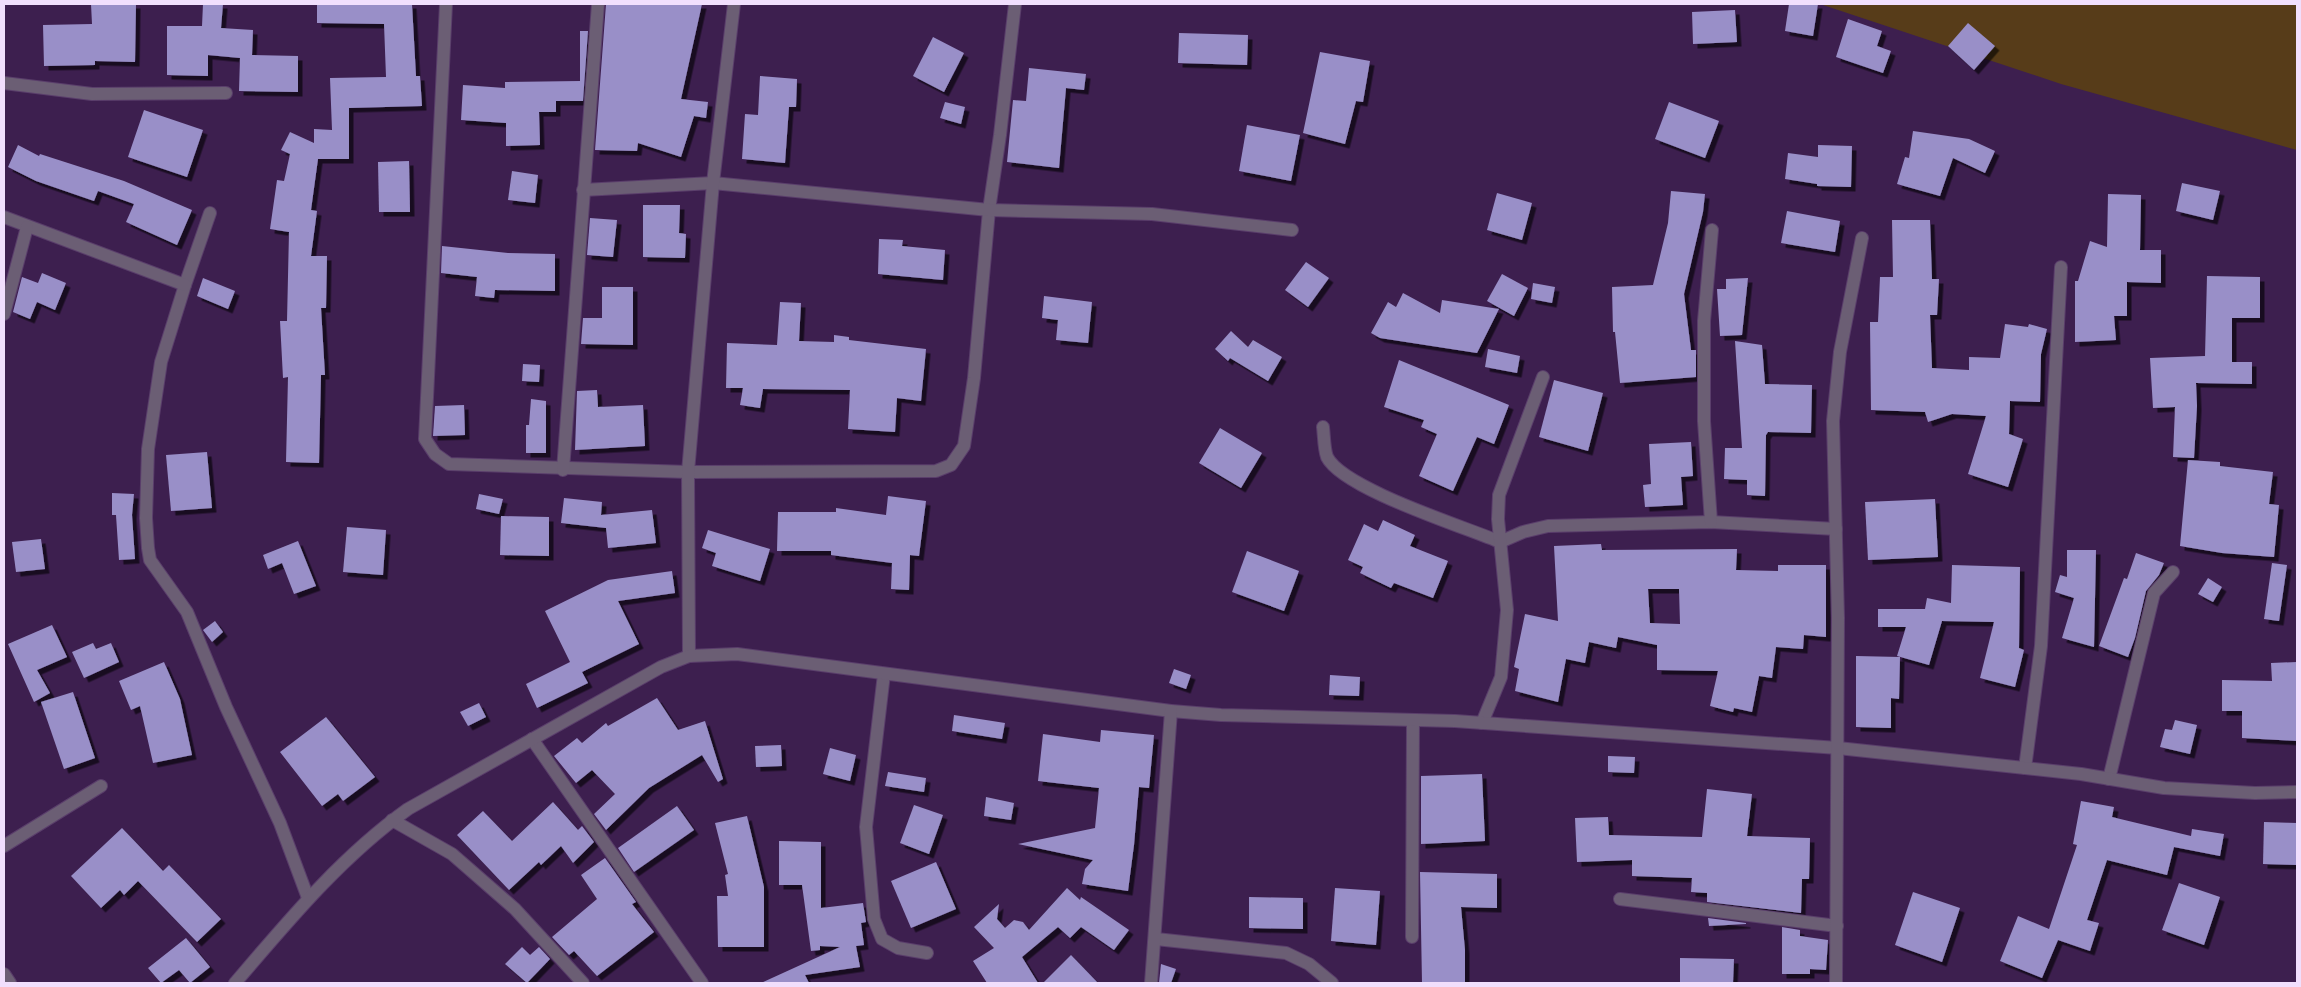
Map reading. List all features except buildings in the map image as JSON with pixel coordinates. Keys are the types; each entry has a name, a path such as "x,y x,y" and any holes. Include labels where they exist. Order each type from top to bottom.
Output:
{"street":[{"path":"446,4 425,439 435,454 449,464 563,470 688,472 936,471 951,465 964,446 974,378 989,210 1000,135 1015,4"},
{"path":"563,470 598,4"},
{"path":"689,656 688,472 712,184 734,4"},
{"path":"4,83 92,94 226,93"},
{"path":"583,190 712,184 989,210 1152,214 1292,230"},
{"path":"210,213 184,284 161,362 148,449 146,518 150,560 187,612 226,707 280,823 308,898"},
{"path":"4,217 184,284"},
{"path":"4,314 27,227"},
{"path":"1711,522 1704,421 1704,321 1712,230"},
{"path":"1836,983 1838,748 1833,421 1840,352 1862,238"},
{"path":"2025,768 2041,646 2061,267"},
{"path":"1482,723 1501,677 1507,610 1498,519 1499,496 1543,377"},
{"path":"1323,427 1327,457 1342,473 1370,490 1500,542 1523,532 1548,526 1711,522 1836,529"},
{"path":"2109,779 2154,594 2173,572"},
{"path":"235,983 308,898 392,820 408,809 661,667 689,656 738,654 1171,711 1221,715 1482,723 1838,748 2025,768 2164,788 2255,793 2297,792"},
{"path":"884,674 866,827 874,920 882,939 898,948 927,953"},
{"path":"1151,983 1156,938 1171,711"},
{"path":"1412,937 1413,720"},
{"path":"532,739 702,983"},
{"path":"4,846 101,786"},
{"path":"392,820 452,854 515,909 583,983"},
{"path":"1620,898 1837,926"},
{"path":"1156,938 1286,953 1309,964 1332,983"},
{"path":"4,974 10,983"}],"shaded area":[{"path":"1820,4 2297,4 2297,150 2061,84"}]}
